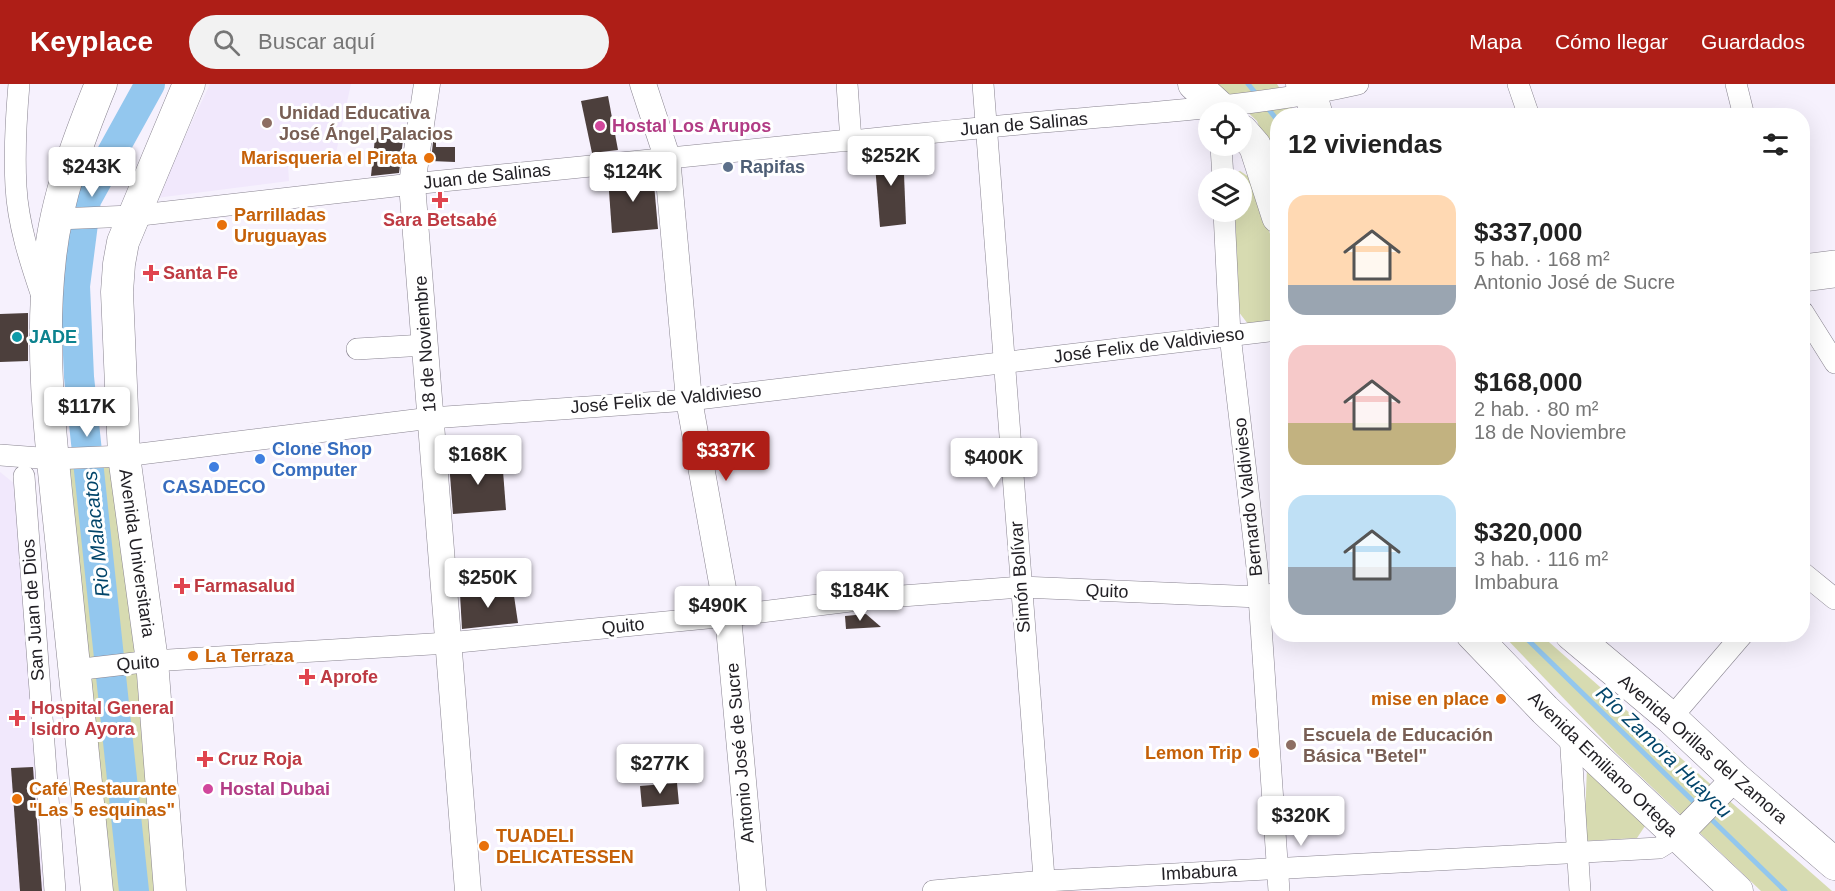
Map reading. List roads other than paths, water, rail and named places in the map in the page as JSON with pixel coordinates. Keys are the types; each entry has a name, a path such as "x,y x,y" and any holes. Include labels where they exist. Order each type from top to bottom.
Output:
{"main road":[{"path":"97,891 80,669 57,497 56,459 48,389 47,310 50,256 63,219 79,138 101,84"},
{"name":"Avenida Universitaria","path":"170,891 148,662 120,456 117,292 118,264 126,216 189,84"},
{"path":"1194,84 1212,102"},
{"path":"1252,143 1270,192"},
{"name":"Avenida Emiliano Ortega","path":"1480,642 1545,710 1737,891"},
{"name":"Avenida Orillas del Zamora","path":"1581,642 1671,718 1735,778 1835,864"}],"street":[{"path":"19,84 16,189 27,251 47,310"},
{"name":"18 de Noviembre","path":"426,84 412,184 468,891"},
{"name":"Antonio José de Sucre","path":"643,84 667,157 689,400 728,616 753,891"},
{"path":"847,84 851,141"},
{"name":"Simón Bolívar","path":"983,84 1045,886"},
{"name":"Juan de Salinas","path":"1252,106 1310,98 1358,84"},
{"path":"1518,84 1526,108"},
{"path":"1736,84 1742,108"},
{"name":"Juan de Salinas","path":"63,219 126,216 667,157 851,141 987,126 1198,112"},
{"name":"Bernardo Valdivieso","path":"1224,222 1230,335 1269,595 1270,625"},
{"path":"1810,264 1835,261"},
{"path":"1810,280 1835,277"},
{"path":"1810,323 1835,363"},
{"name":"José Felix de Valdivieso","path":"4,456 56,459 120,456 430,418 689,400 1270,331"},
{"path":"357,349 425,345"},
{"path":"4,456 24,476 57,497"},
{"name":"San Juan de Dios","path":"24,476 55,891"},
{"path":"1810,578 1835,598"},
{"name":"Quito","path":"80,669 148,662 448,643 728,616 875,598 1021,587 1269,595"},
{"name":"Bernardo Valdivieso","path":"1271,642 1279,891"},
{"path":"1671,718 1736,642"},
{"path":"1570,733 1580,891"},
{"path":"1678,836 1735,778"},
{"name":"Imbabura","path":"933,891 1045,886 1278,868 1659,848 1678,836"}],"waterway":[{"name":"Rio Malacatos","path":"134,891 79,377 75,286 86,200 150,84"},
{"name":"Río Zamora Huaycu","path":"1248,84 1258,96"},
{"name":"Río Zamora Huaycu","path":"1266,106 1270,111"},
{"name":"Río Zamora Huaycu","path":"1530,642 1698,806"},
{"name":"Río Zamora Huaycu","path":"1707,815 1785,891"}],"place":[{"name":"Unidad Educativa José Ángel Palacios","path":"267,123"},
{"name":"Hostal Los Arupos","path":"600,126"},
{"name":"Marisqueria el Pirata","path":"429,158"},
{"name":"Rapifas","path":"728,167"},
{"name":"Sara Betsabé","path":"440,200"},
{"name":"Parrilladas Uruguayas","path":"222,225"},
{"name":"Santa Fe","path":"151,273"},
{"name":"JADE","path":"17,337"},
{"name":"Clone Shop Computer","path":"260,459"},
{"name":"CASADECO","path":"214,467"},
{"name":"Farmasalud","path":"182,586"},
{"name":"La Terraza","path":"193,656"},
{"name":"Aprofe","path":"307,677"},
{"name":"mise en place","path":"1501,699"},
{"name":"Hospital General Isidro Ayora","path":"17,718"},
{"name":"Escuela de Educación Básica \"Betel\"","path":"1291,745"},
{"name":"Lemon Trip","path":"1254,753"},
{"name":"Cruz Roja","path":"205,759"},
{"name":"Hostal Dubai","path":"208,789"},
{"name":"Café Restaurante \"Las 5 esquinas\"","path":"17,799"},
{"name":"TUADELI DELICATESSEN","path":"484,846"}]}
